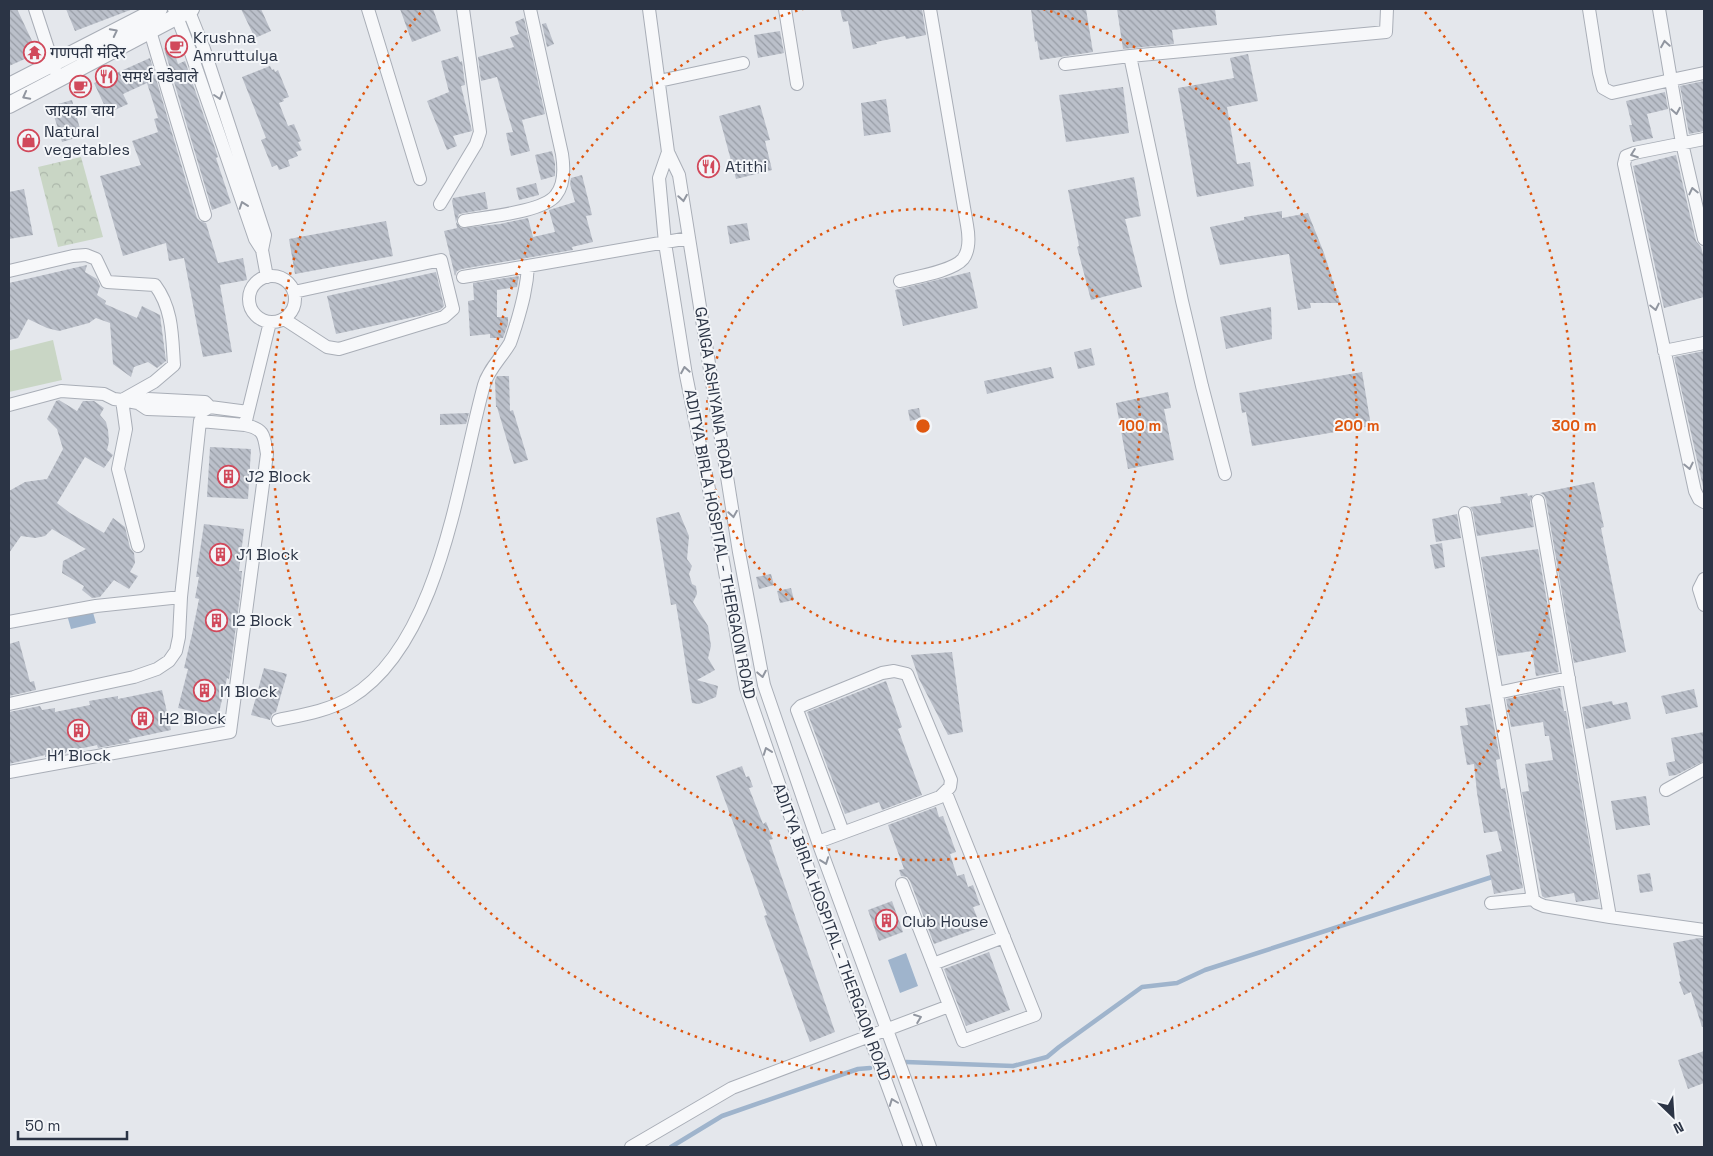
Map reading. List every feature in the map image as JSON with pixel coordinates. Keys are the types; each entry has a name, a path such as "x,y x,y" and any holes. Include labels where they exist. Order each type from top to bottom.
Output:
{"street":[{"path":"34,9 55,71"},
{"path":"9,105 55,71 159,9"},
{"path":"368,9 420,179"},
{"path":"440,204 476,144 480,132 464,9"},
{"path":"464,221 538,207 556,196 562,182 562,154 530,9"},
{"name":"ADITYA BIRLA HOSPITAL - THERGAON ROAD","path":"649,9 668,152 659,178 665,243 686,375 719,538 746,688 868,1037 910,1147"},
{"path":"785,9 797,84"},
{"path":"900,281 953,266 963,259 968,248 967,225 930,9"},
{"path":"1065,64 1130,56 1386,32 1387,9"},
{"path":"1590,9 1599,73 1603,88 1612,93 1704,72"},
{"path":"1660,9 1682,143 1704,239"},
{"path":"9,86 55,71 150,31 184,10"},
{"path":"184,10 204,49 265,235 262,250"},
{"path":"184,10 191,53 255,239 262,250 267,276"},
{"path":"150,31 205,215"},
{"path":"1130,56 1182,301 1225,474"},
{"path":"659,81 743,63"},
{"path":"1704,139 1634,152 1626,156 1624,164 1694,491 1699,499 1704,502"},
{"name":"GANGA ASHIYANA ROAD","path":"668,152 679,175 739,552 764,685 818,842 930,1147"},
{"path":"463,278 689,238"},
{"path":"9,271 73,256 86,255 96,259 107,282 155,285 162,294 170,319 174,365 154,382 122,400"},
{"path":"284,318 327,346 339,349 444,317 453,309 441,260 294,292"},
{"path":"278,720 317,712 349,698 376,678 403,645 426,598 443,549 454,513 484,383 510,342 525,297 528,266"},
{"path":"267,276 280,277 286,281 294,292 295,300 294,307 284,318 270,322 262,320 256,315 249,301 253,286 267,276"},
{"path":"245,425 270,322"},
{"path":"1664,351 1704,343"},
{"path":"9,405 61,391 104,394 114,399 138,403 148,399 205,402 210,407 248,412"},
{"path":"122,400 126,429 118,469 138,546"},
{"path":"9,704 134,676 157,669 169,661 176,651 179,637 181,597 200,421 256,427 263,434 267,454 230,732 9,772"},
{"path":"1538,501 1610,917"},
{"path":"1465,513 1533,899 1544,906 1704,930"},
{"path":"1704,579 1700,589 1704,605"},
{"path":"9,622 96,606 181,597"},
{"path":"818,842 940,797 946,793 950,786 951,780 907,674 894,671 882,673 801,706 797,710 843,832"},
{"path":"1497,693 1568,678"},
{"path":"1666,790 1704,769"},
{"path":"902,884 963,1041 1035,1015 946,793"},
{"path":"1491,903 1533,899"},
{"path":"933,964 1004,937"},
{"path":"631,1147 732,1088 949,1006"}],"green space":[{"path":"81,157 103,237 58,247 38,167"},
{"path":"53,340 62,380 9,392 9,351"}],"water":[{"path":"92,609 96,623 71,629 67,615"},
{"path":"906,953 918,986 900,993 888,960"}],"building":[{"path":"9,9 17,9 33,43 37,42 42,57 29,62 27,58 9,66"},
{"path":"66,9 133,9 75,31"},
{"path":"241,9 261,9 271,31 255,38"},
{"path":"400,9 433,9 441,31 412,42"},
{"path":"840,9 922,9 926,35 906,39 905,36 853,49 848,21 843,22"},
{"path":"1031,9 1086,9 1093,52 1040,60 1037,41 1035,42"},
{"path":"1117,9 1215,9 1217,25 1172,30 1174,44 1123,49"},
{"path":"524,18 545,114 522,120 530,151 511,156 506,133 513,132 497,77 481,81 478,57 514,47 510,37 519,34 515,22"},
{"path":"546,23 554,44 547,47 542,24"},
{"path":"780,31 784,53 758,58 754,35"},
{"path":"172,45 178,64 185,61 218,157 216,158 231,203 212,210 164,48"},
{"path":"1248,54 1258,101 1227,107 1237,164 1250,162 1254,186 1197,197 1178,88 1234,78 1230,58"},
{"path":"458,56 460,62 462,61 465,85 461,86 472,131 453,136 457,146 447,150 427,101 449,92 441,61"},
{"path":"150,58 197,218 206,223 218,263 243,258 247,280 220,285 232,352 203,357 184,258 169,261 166,243 123,256 100,176 141,165 132,141 158,132 154,119 158,118 147,83 123,94 128,104 108,113 94,83"},
{"path":"270,66 275,72 278,70 289,97 279,103 288,126 294,124 301,141 298,142 302,150 296,152 298,156 288,160 290,166 279,170 277,165 272,167 261,140 266,138 242,77"},
{"path":"1704,81 1704,131 1689,134 1680,86"},
{"path":"1123,87 1129,133 1066,142 1059,95"},
{"path":"1665,92 1668,109 1647,114 1653,138 1633,142 1629,125 1632,125 1626,101"},
{"path":"886,99 891,132 864,136 861,103"},
{"path":"72,100 82,136 62,142 51,106"},
{"path":"760,105 770,140 765,141 772,170 736,179 719,116"},
{"path":"552,151 555,163 555,176 541,180 535,155"},
{"path":"1676,155 1696,241 1701,247 1704,258 1704,297 1664,308 1633,166"},
{"path":"582,175 592,215 586,216 593,242 572,247 573,250 462,269 457,271 455,276 444,231 457,228 452,201 453,198 485,192 488,209 459,214 456,222 461,228 500,224 528,218 533,237 555,232 549,210 575,202 570,184 571,178"},
{"path":"1134,177 1141,216 1125,219 1142,287 1091,300 1077,247 1079,246 1068,190"},
{"path":"536,183 539,195 519,200 516,188"},
{"path":"24,189 33,235 9,239 9,192"},
{"path":"1282,211 1282,218 1308,213 1324,253 1340,303 1310,303 1311,308 1298,310 1289,254 1220,265 1210,227 1244,220 1244,217"},
{"path":"386,221 393,256 295,274 289,239"},
{"path":"747,223 750,240 730,244 727,226"},
{"path":"87,265 85,272 97,279 100,286 97,295 106,301 105,304 137,318 142,306 160,315 166,361 157,368 148,362 134,367 131,377 113,364 110,323 96,318 89,323 59,331 47,328 28,319 18,338 9,340 9,283"},
{"path":"436,272 444,306 440,310 336,334 327,296"},
{"path":"970,272 978,308 903,326 895,290"},
{"path":"519,276 517,287 497,290 497,317 508,317 508,324 503,338 490,338 490,334 470,336 468,301 474,300 473,283"},
{"path":"1271,307 1272,339 1226,349 1220,317"},
{"path":"1091,348 1095,365 1078,369 1074,352"},
{"path":"1704,351 1704,491 1674,357"},
{"path":"1051,367 1054,378 987,394 984,381"},
{"path":"1362,372 1371,426 1252,446 1246,412 1242,413 1239,393"},
{"path":"497,376 509,376 510,411 513,410 528,460 514,464 496,407 495,380"},
{"path":"1168,392 1171,408 1164,409 1174,460 1128,469 1116,403"},
{"path":"59,400 77,411 83,401 94,401 104,408 100,415 106,422 108,430 109,442 107,450 113,455 104,468 85,457 57,503 104,533 113,518 125,527 130,548 134,553 135,563 130,572 138,576 129,589 114,580 100,597 92,598 82,590 84,586 62,573 63,561 86,549 52,529 45,536 35,538 21,536 9,553 9,491 25,482 47,479 63,449 57,429 47,419 56,401"},
{"path":"919,408 921,418 910,421 908,410"},
{"path":"469,413 466,424 440,425 440,414"},
{"name":"J2 Block","path":"210,447 251,449 248,499 207,497"},
{"path":"1594,482 1604,527 1601,528 1626,652 1574,663 1546,500 1544,495 1540,493"},
{"path":"1527,493 1528,496 1533,495 1530,502 1534,527 1477,536 1473,512 1470,507 1501,503 1500,497"},
{"path":"679,512 689,536 687,559 692,566 689,574 692,584 696,586 697,594 693,602 708,626 711,646 708,658 715,670 697,680 718,686 716,697 699,704 692,703 676,604 671,605 656,518"},
{"path":"1457,514 1461,538 1436,542 1432,519"},
{"path":"204,524 244,529 239,571 242,571 240,596 229,679 227,678 218,717 178,708 188,669 184,668 199,599 195,598 199,577 196,577"},
{"path":"1442,543 1445,567 1435,569 1430,545"},
{"path":"1538,549 1559,672 1536,676 1532,651 1498,656 1481,557"},
{"path":"771,574 774,585 759,589 756,577"},
{"path":"791,588 794,600 780,603 777,591"},
{"path":"19,641 30,682 34,681 36,690 9,696 9,644"},
{"path":"952,652 963,732 948,735 919,679 911,655"},
{"path":"264,668 287,674 276,712 272,714 270,720 251,715"},
{"path":"886,681 902,727 898,729 922,795 882,810 879,802 845,814 807,712"},
{"path":"1560,688 1564,711 1566,711 1599,899 1576,902 1574,893 1545,898 1542,896 1522,792 1529,791 1525,764 1553,760 1549,736 1545,736 1543,722 1511,727 1506,699"},
{"path":"1694,689 1698,707 1666,714 1661,696"},
{"path":"162,690 171,730 129,739 130,742 98,748 97,745 9,764 9,712 40,706 42,710 55,708 55,712 90,705 89,701 118,696 118,699"},
{"path":"1612,701 1613,705 1627,702 1631,719 1586,729 1582,707"},
{"path":"1490,704 1500,759 1496,760 1501,789 1505,788 1523,888 1494,894 1486,855 1502,851 1497,831 1484,833 1474,764 1467,765 1460,726 1468,725 1465,708"},
{"path":"1704,732 1704,761 1676,775 1669,776 1666,763 1675,761 1671,738"},
{"path":"742,766 746,777 749,776 753,787 749,788 763,824 766,822 773,839 769,840 835,1032 810,1042 764,916 767,915 716,776"},
{"path":"1646,796 1650,825 1616,830 1611,801"},
{"path":"936,807 939,817 943,816 956,852 950,854 957,876 964,874 968,887 973,885 980,905 973,907 981,927 934,944 910,881 907,877 901,876 899,870 904,869 888,825"},
{"path":"1650,873 1653,891 1640,893 1637,875"},
{"name":"Club House","path":"892,901 903,932 879,941 868,910"},
{"path":"1704,938 1704,1026 1702,1027 1691,992 1684,995 1679,982 1681,981 1673,943"},
{"path":"989,952 1010,1010 966,1026 944,969"},
{"path":"1704,1051 1704,1083 1688,1089 1678,1060"}],"waterway":[{"path":"906,1062 1013,1066 1047,1057 1142,987 1177,983 1205,970 1495,876"},
{"path":"671,1147 722,1116 858,1069 870,1068"}],"place":[{"name":"Krushna Amruttulya","path":"177,46"},
{"name":"गणपती मंदिर","path":"34,52"},
{"name":"समर्थ वडेवाले","path":"106,76"},
{"name":"जायका चाय","path":"80,86"},
{"name":"Natural vegetables","path":"28,140"},
{"name":"Atithi","path":"709,166"},
{"name":"J2 Block","path":"229,476"},
{"name":"J1 Block","path":"220,554"},
{"name":"I2 Block","path":"216,620"},
{"name":"I1 Block","path":"204,691"},
{"name":"H2 Block","path":"143,718"},
{"name":"H1 Block","path":"79,731"},
{"name":"Club House","path":"886,921"}]}
